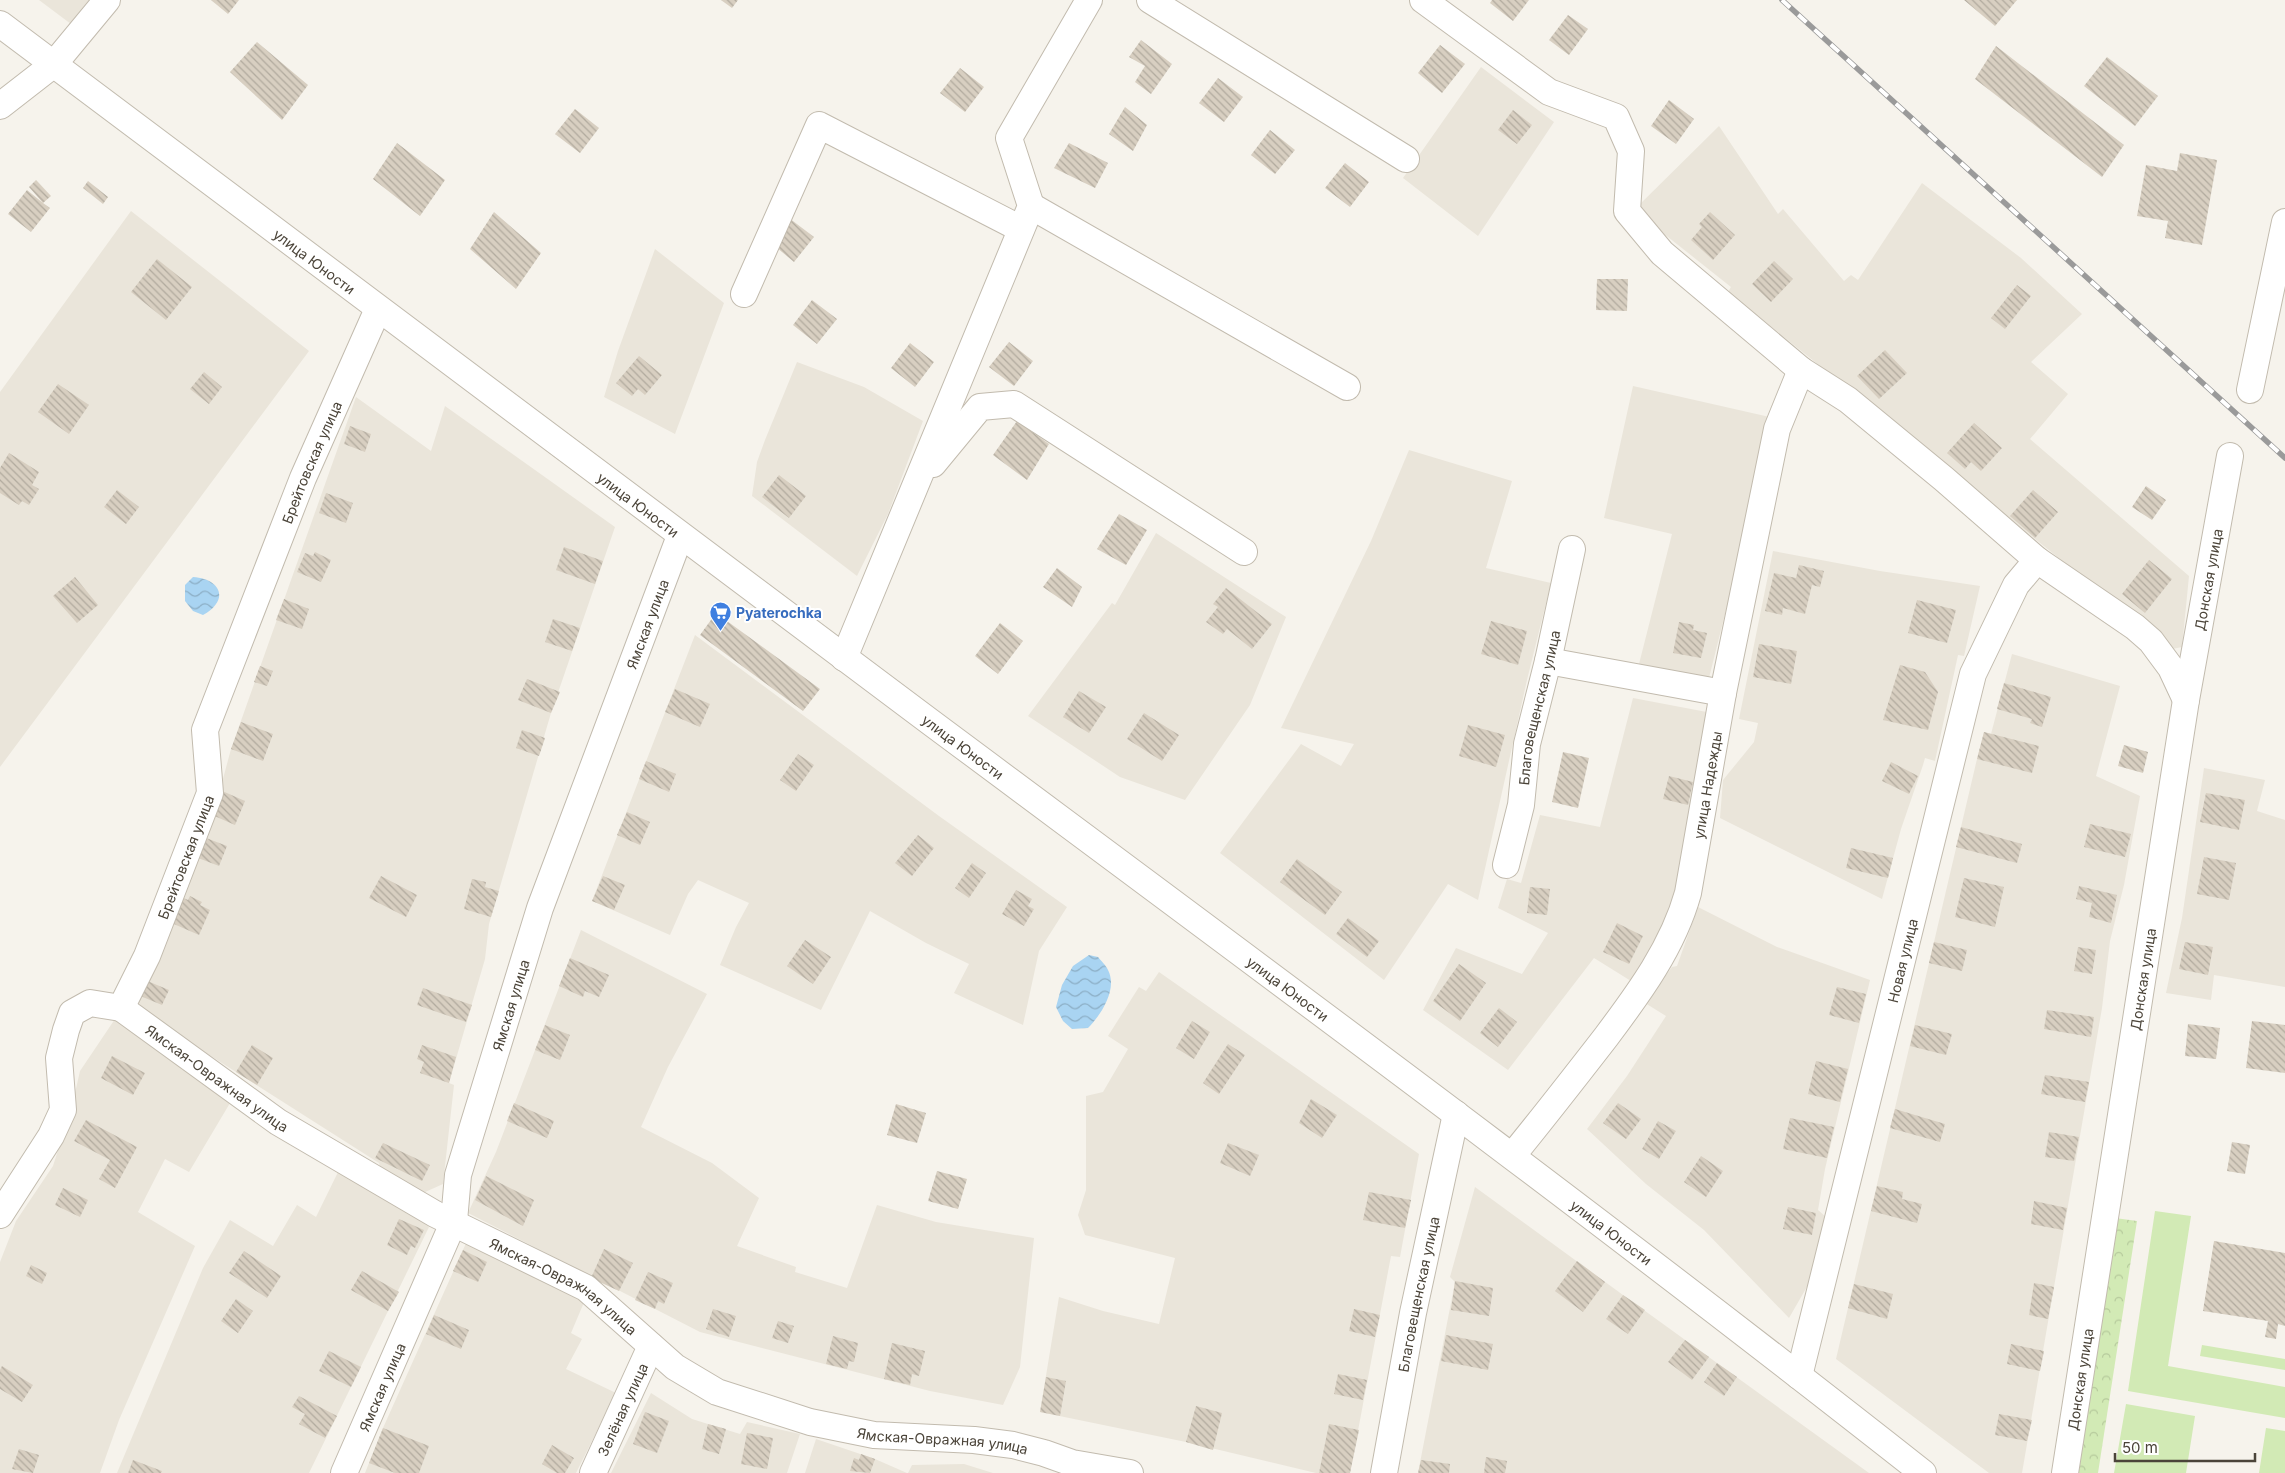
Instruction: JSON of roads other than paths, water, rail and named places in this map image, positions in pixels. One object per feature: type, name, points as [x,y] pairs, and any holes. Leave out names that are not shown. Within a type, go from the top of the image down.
[{"type":"street","points":[[0,106],[54,64],[107,0]]},
{"type":"street","points":[[844,658],[1031,206],[1009,138],[1089,0]]},
{"type":"street","points":[[1150,0],[1406,159]]},
{"type":"street","points":[[1423,0],[1549,92],[1616,118],[1630,151],[1627,211],[1662,253],[1801,370],[1848,400],[1944,479],[2037,560],[2135,627],[2151,641],[2171,668],[2186,700]]},
{"type":"street","name":"улица Юности","points":[[0,24],[680,536],[1512,1156],[1923,1473]]},
{"type":"street","points":[[744,294],[819,125],[1021,230]]},
{"type":"street","points":[[1031,206],[1347,387]]},
{"type":"street","points":[[2250,390],[2280,270],[2285,222]]},
{"type":"street","name":"Брейтовская улица","points":[[122,1008],[147,956],[210,793],[205,730],[303,478],[378,309]]},
{"type":"street","name":"улица Надежды","points":[[1512,1156],[1636,997],[1680,919],[1688,893],[1723,693],[1777,429],[1801,370]]},
{"type":"street","points":[[915,485],[980,407],[1014,404],[1244,552]]},
{"type":"street","name":"Донская улица","points":[[2065,1473],[2186,700],[2230,456]]},
{"type":"street","name":"Ямская улица","points":[[344,1473],[454,1221],[458,1175],[540,908],[680,536]]},
{"type":"street","name":"Благовещенская улица","points":[[1506,865],[1521,805],[1527,744],[1548,661],[1572,549]]},
{"type":"street","name":"Новая улица","points":[[1799,1376],[1973,674],[2016,585],[2037,560]]},
{"type":"street","points":[[1548,661],[1723,693]]},
{"type":"street","points":[[0,1215],[52,1136],[63,1110],[60,1058],[72,1013],[90,1003],[122,1008]]},
{"type":"street","name":"Ямская-Овражная улица","points":[[122,1008],[278,1122],[435,1214],[454,1221],[586,1288],[675,1367],[716,1392],[810,1422],[874,1435],[974,1440],[1044,1453],[1072,1463],[1130,1473]]},
{"type":"street","name":"Благовещенская улица","points":[[1384,1473],[1414,1313],[1456,1114]]},
{"type":"street","name":"Зелёная улица","points":[[593,1473],[651,1346]]},
{"type":"water","points":[[193,577],[210,582],[219,591],[217,603],[203,615],[193,611],[185,601],[185,585]]},
{"type":"water","points":[[1089,955],[1098,957],[1107,968],[1111,977],[1111,985],[1103,1009],[1088,1028],[1072,1029],[1063,1021],[1056,1007],[1062,985],[1073,966]]},
{"type":"railway","points":[[1782,0],[2285,458]]},
{"type":"place","name":"Pyaterochka","points":[[720,631]]}]
